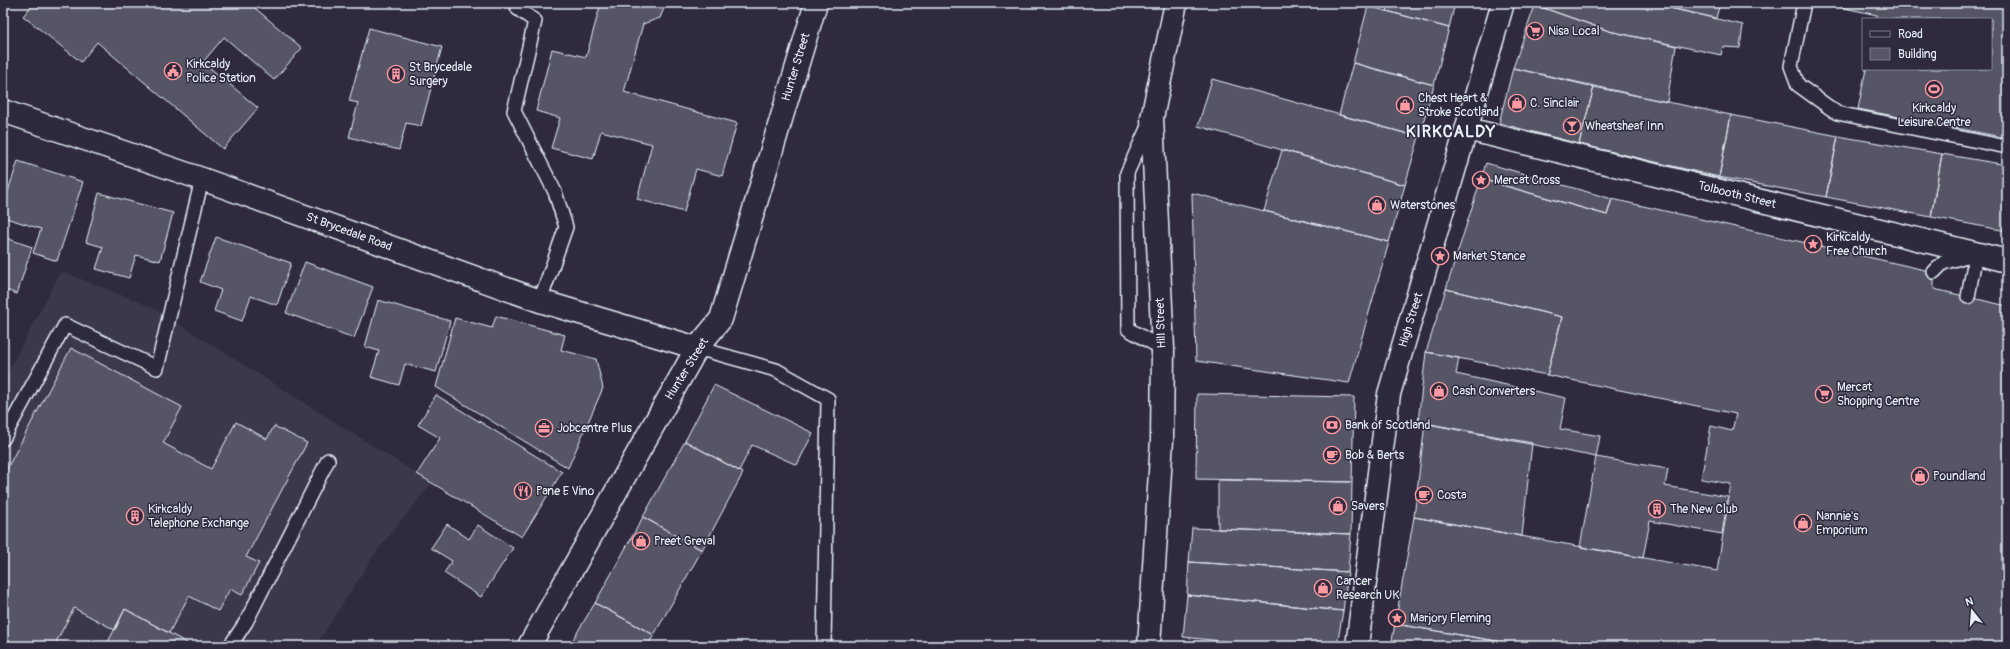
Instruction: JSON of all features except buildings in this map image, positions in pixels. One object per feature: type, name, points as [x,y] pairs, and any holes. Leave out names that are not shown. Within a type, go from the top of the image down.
[{"type":"street","name":"Hunter Street","points":[[529,646],[697,348],[721,319],[816,3]]},
{"type":"street","name":"Hill Street","points":[[1149,646],[1162,440],[1162,352],[1152,118],[1176,3]]},
{"type":"street","name":"High Street","points":[[1357,646],[1389,394],[1468,129],[1503,3]]},
{"type":"street","name":"St Brycedale Road","points":[[3,111],[202,179],[540,301],[697,348]]},
{"type":"street","name":"Tolbooth Street","points":[[1468,129],[2007,261]]},
{"type":"lane","points":[[516,3],[518,9],[535,21],[514,111],[555,192],[566,227],[540,301]]},
{"type":"lane","points":[[1804,3],[1791,66],[1798,85],[1837,113],[2007,147]]},
{"type":"lane","points":[[1152,118],[1127,173],[1128,329],[1162,352]]},
{"type":"lane","points":[[3,439],[65,325],[157,368],[202,179]]},
{"type":"lane","points":[[1934,272],[1943,263],[1976,253],[1968,297]]},
{"type":"lane","points":[[697,348],[776,370],[828,399],[824,646]]},
{"type":"lane","points":[[230,646],[246,622],[328,460]]},
{"type":"shaded area","points":[[61,271],[152,307],[432,483],[377,551],[318,642],[290,646],[3,646],[3,381]]},
{"type":"place","name":"Nisa Local","points":[[1535,31]]},
{"type":"place","name":"Kirkcaldy Police Station","points":[[173,71]]},
{"type":"place","name":"St Brycedale Surgery","points":[[396,74]]},
{"type":"place","name":"Kirkcaldy Leisure Centre","points":[[1934,89]]},
{"type":"place","name":"C. Sinclair","points":[[1517,103]]},
{"type":"place","name":"Chest Heart & Stroke Scotland","points":[[1405,105]]},
{"type":"place","name":"Wheatsheaf Inn","points":[[1572,126]]},
{"type":"place","name":"Mercat Cross","points":[[1481,180]]},
{"type":"place","name":"Waterstones","points":[[1377,205]]},
{"type":"place","name":"Kirkcaldy Free Church","points":[[1813,244]]},
{"type":"place","name":"Market Stance","points":[[1440,256]]},
{"type":"place","name":"Cash Converters","points":[[1439,391]]},
{"type":"place","name":"Mercat Shopping Centre","points":[[1824,394]]},
{"type":"place","name":"Bank of Scotland","points":[[1332,425]]},
{"type":"place","name":"Jobcentre Plus","points":[[544,428]]},
{"type":"place","name":"Bob & Berts","points":[[1332,455]]},
{"type":"place","name":"Poundland","points":[[1920,476]]},
{"type":"place","name":"Pane E Vino","points":[[523,491]]},
{"type":"place","name":"Costa","points":[[1424,495]]},
{"type":"place","name":"Savers","points":[[1338,506]]},
{"type":"place","name":"The New Club","points":[[1657,509]]},
{"type":"place","name":"Kirkcaldy Telephone Exchange","points":[[135,516]]},
{"type":"place","name":"Nannie's Emporium","points":[[1803,523]]},
{"type":"place","name":"Preet Greval","points":[[641,541]]},
{"type":"place","name":"Cancer Research UK","points":[[1323,588]]},
{"type":"place","name":"Marjory Fleming","points":[[1397,618]]},
{"type":"district","name":"KIRKCALDY","points":[[1451,132]]}]
